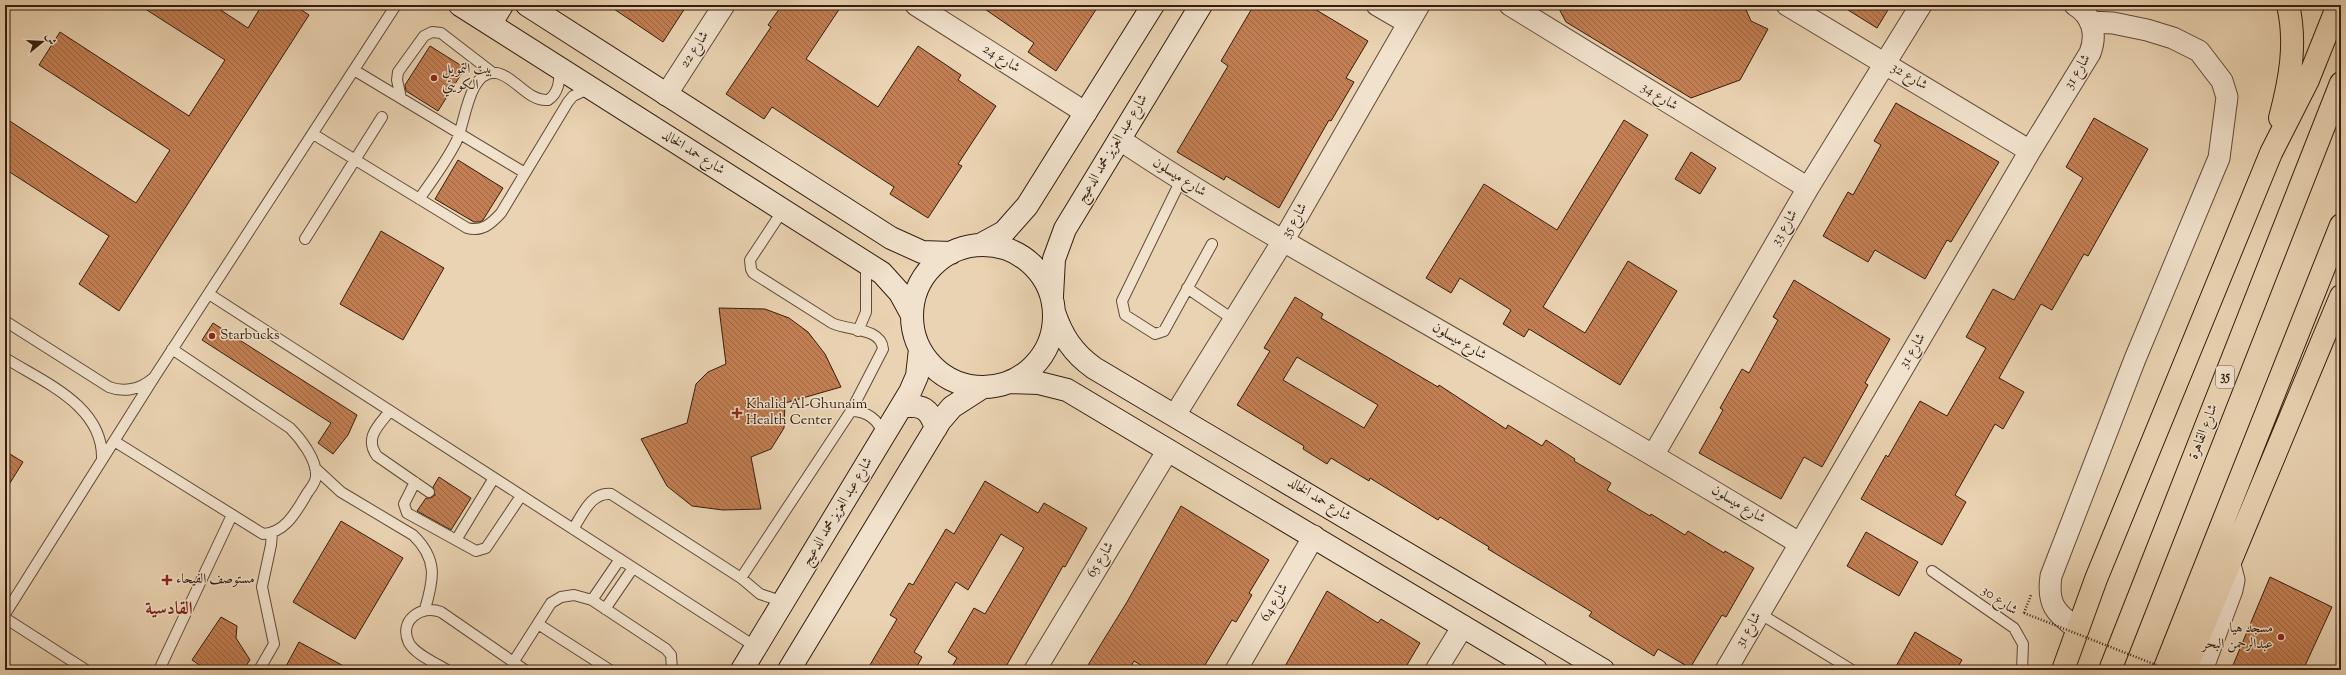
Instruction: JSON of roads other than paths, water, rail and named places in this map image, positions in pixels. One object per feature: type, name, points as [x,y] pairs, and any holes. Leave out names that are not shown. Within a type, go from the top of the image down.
[{"type":"main road","points":[[2271,153],[2286,96],[2293,48],[2292,22],[2288,5]]},
{"type":"main road","points":[[2063,670],[2099,571],[2271,153],[2308,80],[2338,5]]},
{"type":"main road","name":"شارع القاهرة","points":[[2110,670],[2341,83]]},
{"type":"main road","points":[[2164,670],[2341,225]]},
{"type":"main road","points":[[2185,670],[2229,561],[2341,296]]},
{"type":"street","name":"شارع حمد الخالد","points":[[460,5],[866,263],[888,279],[904,299],[912,315]]},
{"type":"street","points":[[481,18],[496,15],[502,5]]},
{"type":"street","name":"شارع 22","points":[[666,95],[724,5]]},
{"type":"street","name":"شارع 24","points":[[916,5],[1086,113]]},
{"type":"street","points":[[516,40],[514,26],[522,14],[531,8],[891,238],[922,252],[951,253],[980,245],[1004,232],[1021,215],[1153,5]]},
{"type":"street","name":"شارع عبد العزيز محمد الدعيج","points":[[1053,307],[1052,271],[1059,241],[1201,5]]},
{"type":"street","points":[[1377,5],[1408,22]]},
{"type":"street","name":"شارع 35","points":[[1175,415],[1283,241],[1419,5]]},
{"type":"street","name":"شارع 34","points":[[1510,5],[1808,188]]},
{"type":"street","name":"شارع 32","points":[[1787,5],[1885,62],[2030,151]]},
{"type":"street","name":"شارع 33","points":[[1654,454],[1808,188],[1921,5]]},
{"type":"street","points":[[2075,5],[2085,13],[2092,26],[2113,24],[2147,30],[2173,38],[2199,51],[2222,81],[2227,97],[2218,158],[2135,359],[2052,576],[2049,594],[2055,610],[2078,629]]},
{"type":"street","name":"شارع 31","points":[[1726,670],[2030,151],[2090,54],[2093,43],[2092,26]]},
{"type":"street","name":"شارع ميسلون","points":[[1119,139],[1181,180],[1283,241],[1654,454],[1799,543]]},
{"type":"street","points":[[980,245],[1004,249],[1026,260],[1042,278],[1053,307],[1051,337],[1039,359],[1031,368],[1010,382]]},
{"type":"street","points":[[951,253],[933,266],[920,283],[916,293],[912,315],[914,332],[920,349],[931,364],[946,377],[964,384],[983,387],[1010,382],[1039,383],[1067,390],[1314,536],[1536,670]]},
{"type":"street","name":"شارع حمد الخالد","points":[[1053,307],[1066,340],[1079,356],[1094,368],[1603,670]]},
{"type":"street","name":"شارع عبد العزيز محمد الدعيج","points":[[742,670],[902,406],[917,376],[920,349]]},
{"type":"street","points":[[789,670],[936,428],[952,407],[983,387]]},
{"type":"street","points":[[902,406],[917,405],[931,414],[936,428]]},
{"type":"street","name":"شارع 65","points":[[1035,670],[1168,450]]},
{"type":"street","name":"شارع 64","points":[[1236,670],[1314,536]]},
{"type":"street","points":[[2202,670],[2232,590],[2234,580],[2229,561]]},
{"type":"street","points":[[1498,647],[1506,646],[1518,636],[1520,621]]},
{"type":"street","points":[[1436,670],[1463,626]]},
{"type":"street","points":[[1540,670],[1538,657],[1542,649],[1549,644],[1557,642]]},
{"type":"lane","points":[[5,614],[172,349],[210,294],[396,5]]},
{"type":"lane","points":[[401,98],[397,80],[398,72],[424,36],[432,32],[441,33],[493,73],[501,75],[544,101],[551,98],[559,83],[558,67]]},
{"type":"lane","points":[[354,70],[525,173]]},
{"type":"lane","points":[[420,200],[460,134],[469,97],[482,78],[493,73]]},
{"type":"lane","points":[[313,134],[467,228],[481,230],[494,221],[501,213],[568,102],[573,96],[591,88]]},
{"type":"lane","points":[[305,239],[382,117]]},
{"type":"lane","points":[[1181,180],[1122,301],[1124,315],[1155,334],[1160,334],[1164,331],[1212,244]]},
{"type":"lane","points":[[741,578],[851,411],[883,348],[882,343],[875,335],[832,323],[753,273],[750,269],[750,260],[783,210]]},
{"type":"lane","points":[[858,331],[866,312],[866,263]]},
{"type":"lane","points":[[1187,288],[1234,320]]},
{"type":"lane","points":[[210,294],[756,647]]},
{"type":"lane","points":[[5,321],[115,390],[137,388],[155,376]]},
{"type":"lane","points":[[172,349],[290,428],[299,438],[315,468],[341,492],[413,536],[422,544],[427,552],[432,571],[432,583],[425,609]]},
{"type":"lane","points":[[5,358],[81,406],[92,421],[100,437],[102,460]]},
{"type":"lane","points":[[390,411],[373,432],[371,439],[373,451],[377,456],[430,492]]},
{"type":"lane","points":[[851,411],[858,411],[872,417],[882,429],[883,437]]},
{"type":"lane","points":[[114,441],[263,534],[272,533],[282,527],[295,514],[314,482],[316,477],[315,468]]},
{"type":"lane","points":[[456,540],[465,516],[494,478]]},
{"type":"lane","points":[[415,482],[404,504],[408,513],[476,551],[483,550],[521,496]]},
{"type":"lane","points":[[573,529],[593,500],[605,493],[612,494],[741,578],[760,594],[784,602]]},
{"type":"lane","points":[[159,670],[232,515]]},
{"type":"lane","points":[[260,670],[274,644],[262,587],[271,545],[272,533]]},
{"type":"lane","points":[[592,600],[620,559]]},
{"type":"lane","points":[[605,609],[633,568]]},
{"type":"lane","name":"شارع 30","points":[[1932,571],[2014,628],[2023,644],[2022,670]]},
{"type":"lane","points":[[514,661],[551,604],[562,597],[580,596],[592,600],[666,649],[671,655],[672,670]]},
{"type":"lane","points":[[447,670],[413,649],[409,643],[407,629],[409,622],[413,616],[425,609],[433,609],[441,612],[525,670]]},
{"type":"lane","points":[[1759,614],[1852,670]]},
{"type":"lane","points":[[5,618],[86,670]]},
{"type":"lane","points":[[538,624],[610,670]]},
{"type":"place","name":"بيت التمويل الكويتي","points":[[434,78]]},
{"type":"place","name":"Starbucks","points":[[212,336]]},
{"type":"place","name":"Khalid Al-Ghunaim Health Center","points":[[737,413]]},
{"type":"place","name":"مستوصف الفيحاء","points":[[167,580]]},
{"type":"place","name":"مسجد هيا عبدالرحمن البحر","points":[[2281,637]]},
{"type":"district","name":"القادسية","points":[[169,610]]}]
